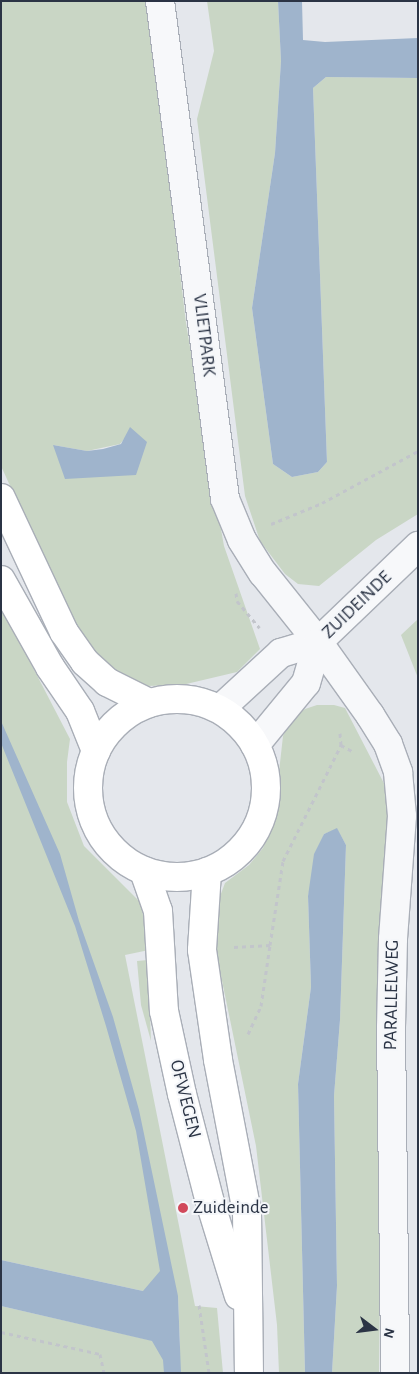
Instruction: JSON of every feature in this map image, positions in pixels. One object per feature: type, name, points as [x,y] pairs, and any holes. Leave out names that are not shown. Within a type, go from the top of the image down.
[{"type":"main road","points":[[1,498],[64,632],[85,662],[107,682],[149,702]]},
{"type":"main road","points":[[1,580],[50,667],[80,710],[96,750]]},
{"type":"main road","points":[[185,698],[203,702],[220,709],[234,718],[256,745],[263,763],[266,782],[261,820],[240,852],[224,864],[207,872],[176,877],[144,871],[120,856],[109,846],[94,821],[90,807],[88,778],[96,750],[118,721],[149,702],[161,699],[185,698]]},
{"type":"main road","name":"OFWEGEN","points":[[144,871],[158,911],[164,1011],[182,1094],[210,1202],[248,1324]]},
{"type":"main road","name":"OFWEGEN","points":[[207,872],[202,950],[218,1060],[247,1212],[250,1373]]},
{"type":"street","name":"VLIETPARK","points":[[160,1],[225,499],[242,540],[263,574],[318,642]]},
{"type":"street","name":"ZUIDEINDE","points":[[220,709],[281,654],[318,642],[418,546]]},
{"type":"street","name":"ZUIDEINDE","points":[[256,745],[306,682],[318,642]]},
{"type":"street","name":"PARALLELWEG","points":[[318,642],[370,715],[388,744],[398,772],[402,816],[393,939],[391,1028],[395,1373]]},
{"type":"path","points":[[245,1041],[261,1006],[270,945]]},
{"type":"path","points":[[199,1305],[209,1373]]},
{"type":"path","points":[[1,1332],[100,1354],[104,1373]]},
{"type":"green space","points":[[1,1],[148,1],[186,323],[214,490],[224,546],[260,649],[237,672],[182,685],[146,686],[116,673],[87,642],[66,608],[1,466]],"holes":[[[125,438],[136,475],[53,445],[87,451],[120,444]]]},
{"type":"green space","points":[[207,1],[278,1],[281,61],[275,153],[252,308],[273,464],[292,477],[318,472],[327,462],[313,88],[326,77],[418,78],[418,514],[376,540],[319,586],[298,584],[285,574],[260,541],[245,496],[197,119],[214,51]]},
{"type":"green space","points":[[1,606],[70,739],[67,762],[67,802],[84,846],[141,903],[149,950],[125,955],[195,1306],[217,1308],[223,1373],[1,1373],[1,1306],[180,1347],[178,1296],[143,1291],[1,1260]]},
{"type":"green space","points":[[418,619],[418,678],[401,635]]},
{"type":"green space","points":[[317,705],[334,705],[345,708],[389,793],[377,971],[377,1099],[381,1205],[379,1373],[332,1373],[337,1286],[334,1096],[340,1020],[346,845],[337,829],[324,834],[308,896],[311,987],[298,1084],[305,1373],[279,1373],[277,1325],[256,1146],[213,937],[213,915],[225,883],[249,865],[263,848],[273,826],[283,736],[292,718],[305,709]]},
{"type":"green space","points":[[148,960],[151,1041],[141,1005],[137,961]]},
{"type":"water","points":[[278,1],[302,1],[303,40],[325,42],[418,38],[418,78],[326,77],[313,88],[327,462],[318,472],[292,477],[273,464],[252,308],[275,153],[281,61]]},
{"type":"water","points":[[130,427],[147,442],[136,475],[65,479],[53,445],[87,451],[103,449],[121,444]]},
{"type":"water","points":[[1,721],[60,854],[79,921],[113,1017],[139,1110],[178,1296],[181,1373],[164,1373],[163,1360],[152,1341],[1,1306],[1,1260],[143,1291],[160,1271],[136,1131],[106,1026],[75,926],[1,743]]},
{"type":"water","points":[[337,828],[346,845],[340,1020],[334,1096],[337,1286],[332,1373],[305,1373],[298,1084],[311,987],[308,896],[314,854],[324,834]]},
{"type":"place","name":"Zuideinde","points":[[183,1208]]}]
